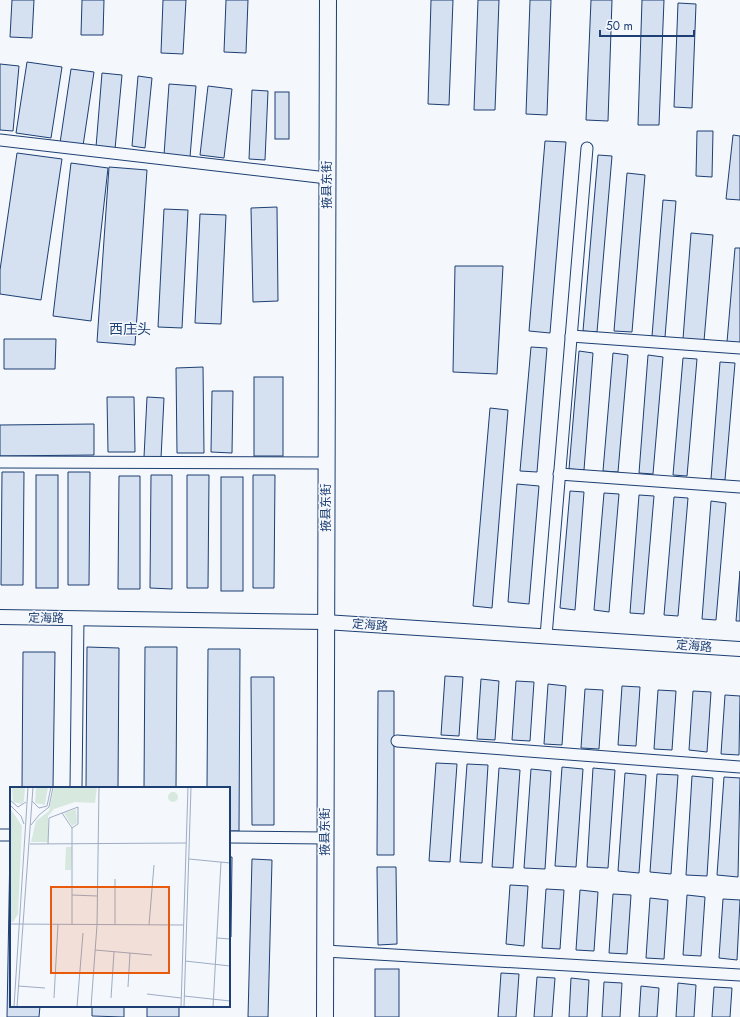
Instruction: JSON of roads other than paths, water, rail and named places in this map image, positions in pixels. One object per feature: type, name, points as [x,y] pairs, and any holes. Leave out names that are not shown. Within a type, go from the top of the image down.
[{"type":"main road","name":"掖县东街","points":[[325,1017],[328,0]]},
{"type":"street","points":[[0,140],[327,178]]},
{"type":"street","points":[[546,636],[587,148]]},
{"type":"street","points":[[571,336],[740,348]]},
{"type":"street","points":[[0,462],[326,463]]},
{"type":"street","points":[[559,474],[740,487]]},
{"type":"street","name":"定海路","points":[[0,617],[325,622],[740,649]]},
{"type":"street","points":[[76,787],[78,618]]},
{"type":"street","points":[[397,741],[740,767]]},
{"type":"street","points":[[230,837],[325,838]]},
{"type":"street","points":[[325,951],[740,974]]},
{"type":"district","name":"西庄头","points":[[130,329]]}]
